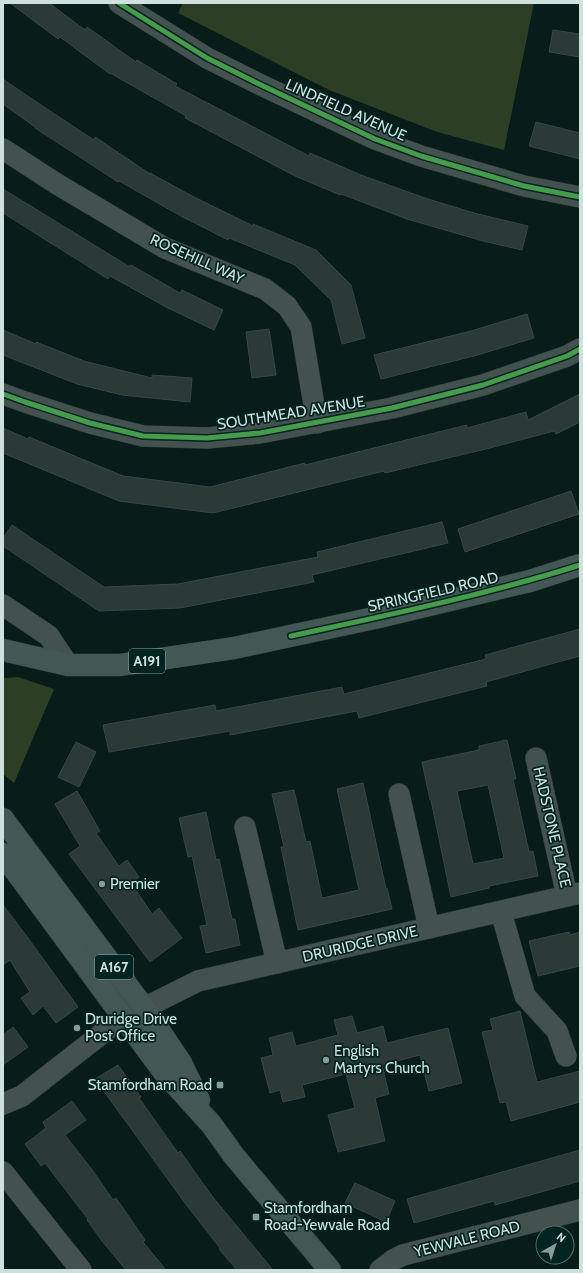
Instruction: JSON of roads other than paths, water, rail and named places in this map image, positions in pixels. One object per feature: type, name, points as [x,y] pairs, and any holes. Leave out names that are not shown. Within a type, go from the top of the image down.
[{"type":"main road","name":"SPRINGFIELD ROAD","points":[[3,650],[68,665],[120,665],[234,648],[379,617],[530,581],[580,565]]},
{"type":"main road","name":"A167","points":[[3,819],[144,1008],[181,1063],[212,1124],[234,1156],[330,1270]]},
{"type":"main road","name":"A167","points":[[3,854],[163,1071],[212,1124]]},
{"type":"street","name":"LINDFIELD AVENUE","points":[[119,3],[207,58],[375,139],[421,156],[524,186],[580,197]]},
{"type":"street","name":"ROSEHILL WAY","points":[[3,149],[57,184],[165,248],[265,289],[287,306],[301,327],[317,423]]},
{"type":"street","name":"SOUTHMEAD AVENUE","points":[[3,394],[90,423],[143,436],[207,438],[260,433],[392,408],[483,385],[567,356],[580,349]]},
{"type":"street","points":[[3,605],[49,636],[68,665]]},
{"type":"street","name":"HADSTONE PLACE","points":[[536,758],[574,895]]},
{"type":"street","points":[[399,794],[429,928]]},
{"type":"street","points":[[244,827],[277,963]]},
{"type":"street","name":"DRURIDGE DRIVE","points":[[144,1008],[198,981],[574,895]]},
{"type":"street","points":[[501,912],[525,996],[557,1030],[566,1056]]},
{"type":"street","points":[[3,1104],[22,1096],[123,1017]]},
{"type":"street","points":[[3,1172],[81,1270]]},
{"type":"street","name":"YEWVALE ROAD","points":[[380,1270],[393,1260],[403,1255],[580,1210]]},
{"type":"place","name":"Premier","points":[[102,884]]},
{"type":"place","name":"Druridge Drive Post Office","points":[[77,1028]]},
{"type":"place","name":"English Martyrs Church","points":[[326,1060]]},
{"type":"place","name":"Stamfordham Road","points":[[220,1085]]},
{"type":"place","name":"Stamfordham Road-Yewvale Road","points":[[256,1217]]}]
